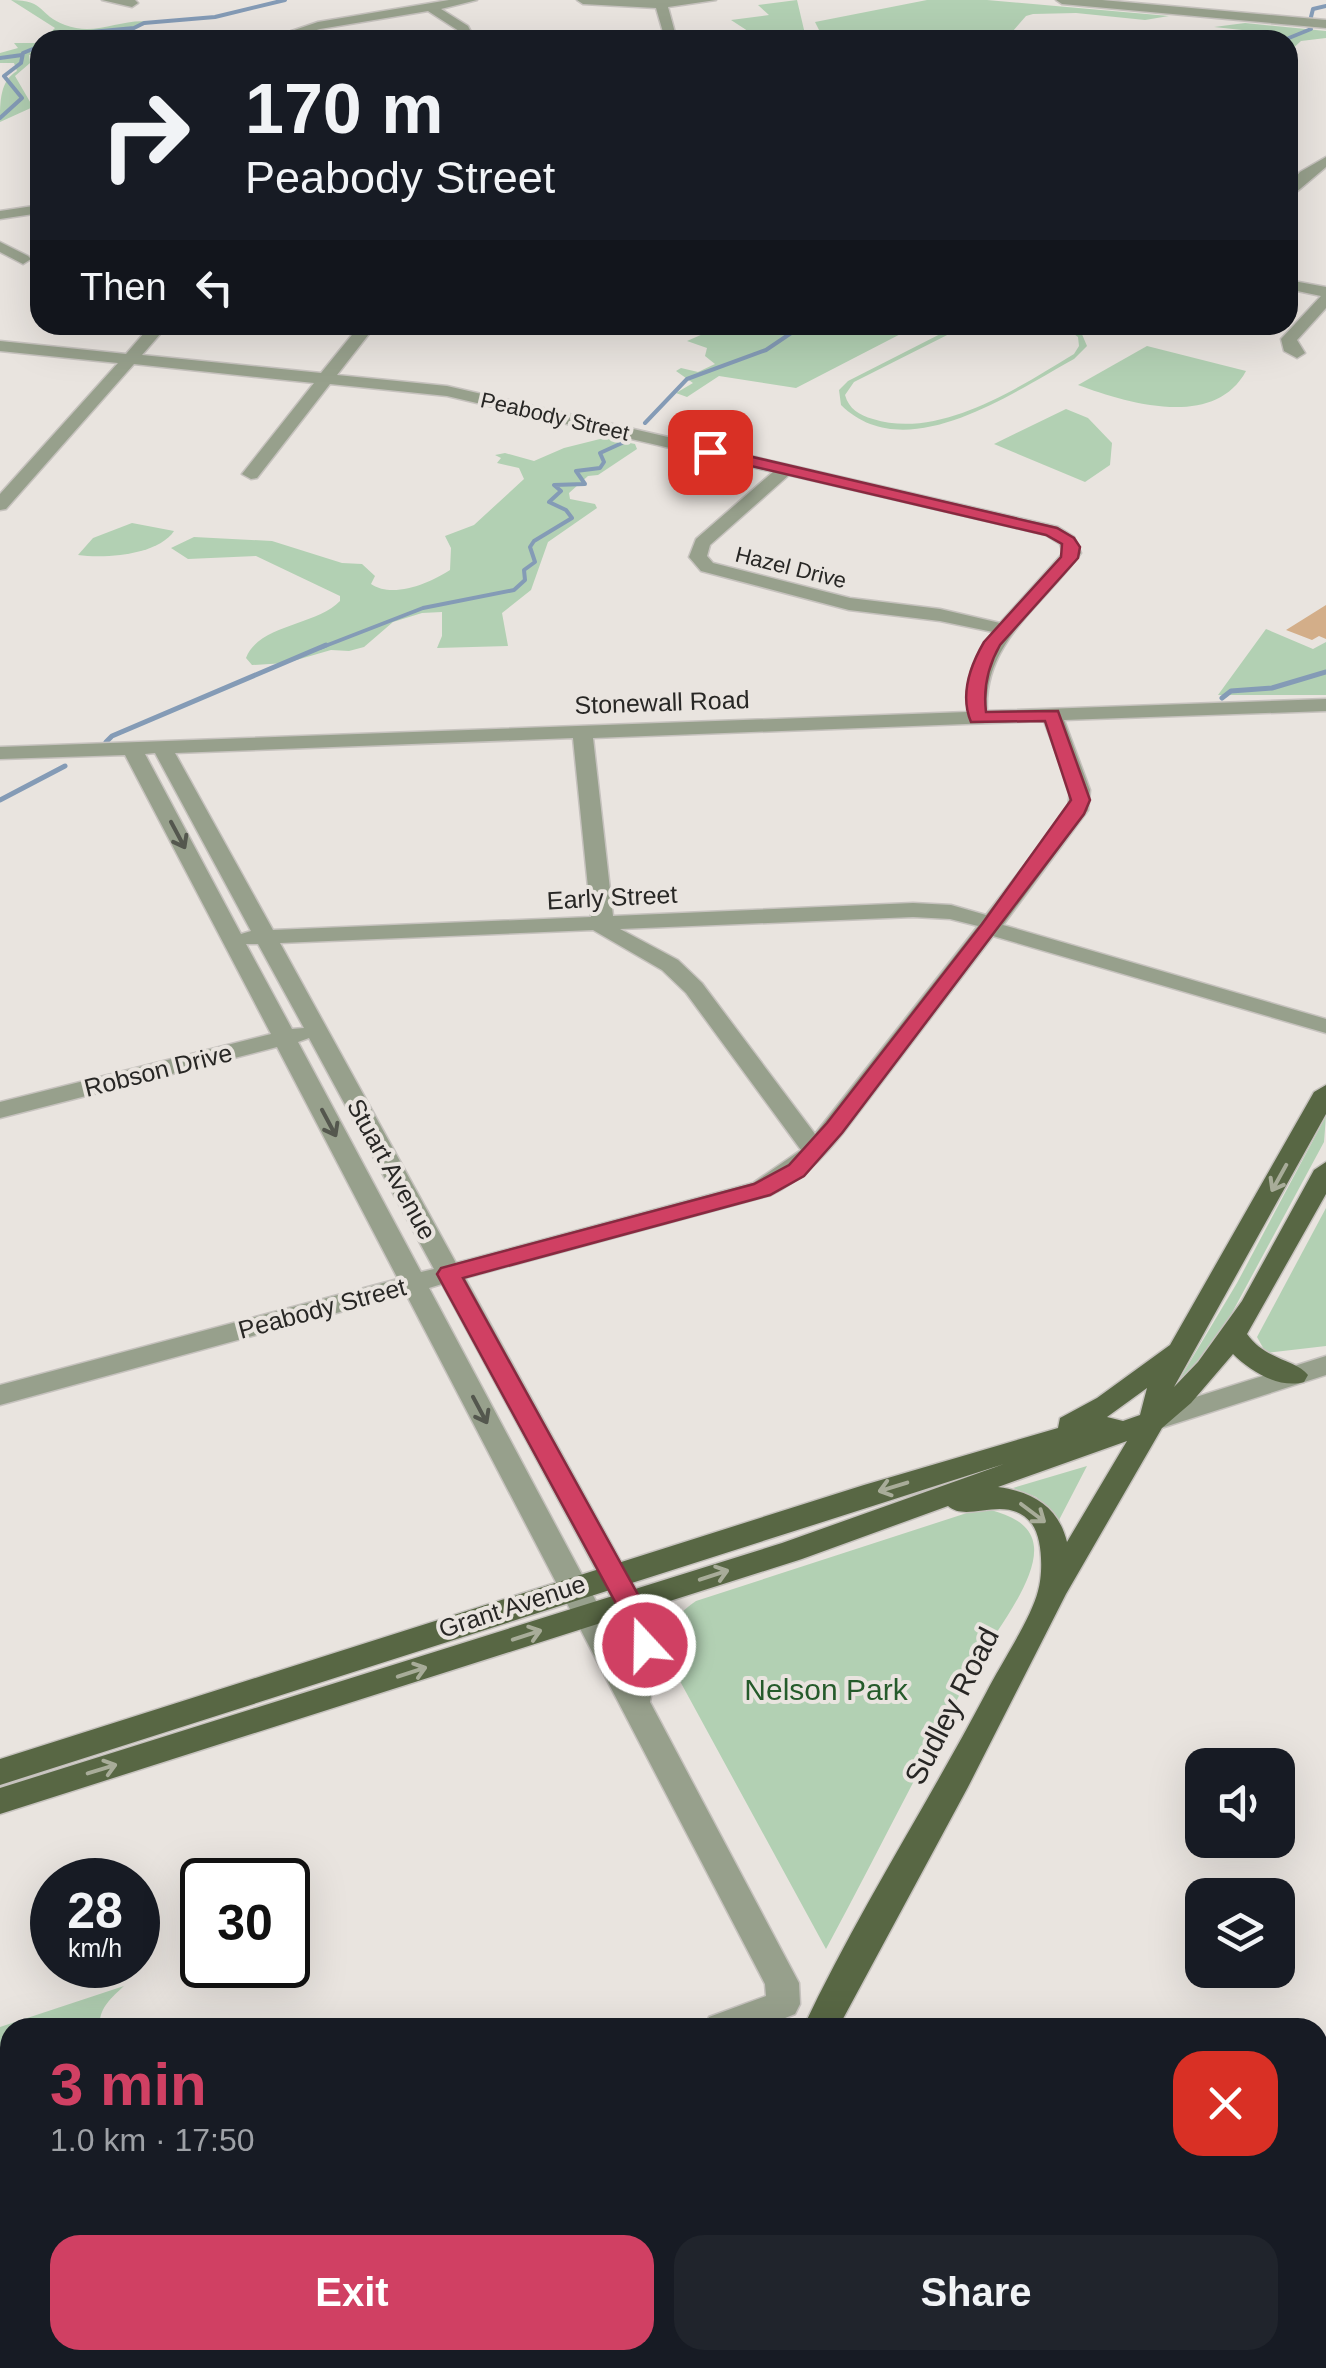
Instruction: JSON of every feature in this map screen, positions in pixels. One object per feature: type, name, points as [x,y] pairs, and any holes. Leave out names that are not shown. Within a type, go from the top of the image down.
[{"type":"main road","name":"Sudley Road","points":[[825,2018],[957,1778],[1053,1591],[1152,1421],[1162,1381],[1326,1092]]},
{"type":"main road","name":"Sudley Road","points":[[1152,1421],[1186,1396],[1262,1291],[1326,1170]]},
{"type":"main road","points":[[1233,1332],[1247,1354],[1264,1365],[1294,1375]]},
{"type":"main road","points":[[1020,1448],[1106,1405],[1184,1344]]},
{"type":"main road","name":"Grant Avenue","points":[[2,1782],[613,1574],[1020,1448],[1088,1429],[1152,1421]]},
{"type":"main road","name":"Grant Avenue","points":[[2,1782],[588,1616],[812,1544],[906,1507],[1098,1444],[1152,1421]]},
{"type":"main road","points":[[906,1507],[1001,1496],[1030,1508],[1050,1530],[1053,1591]]},
{"type":"street","points":[[108,0],[132,3]]},
{"type":"street","points":[[305,30],[471,0]]},
{"type":"street","points":[[583,0],[710,0]]},
{"type":"street","points":[[1062,0],[1270,10]]},
{"type":"street","points":[[1166,0],[1326,24]]},
{"type":"street","points":[[662,3],[668,30]]},
{"type":"street","points":[[430,7],[464,30]]},
{"type":"street","points":[[1298,184],[1326,161]]},
{"type":"street","points":[[0,216],[30,211]]},
{"type":"street","points":[[0,246],[23,259]]},
{"type":"street","points":[[1298,288],[1326,296],[1298,329]]},
{"type":"street","points":[[0,505],[152,335]]},
{"type":"street","points":[[251,474],[360,335]]},
{"type":"street","points":[[1292,335],[1289,339],[1297,354]]},
{"type":"street","name":"Peabody Street","points":[[0,346],[446,391],[1061,536],[1072,547],[1070,558],[1004,629],[983,659],[977,676],[977,718]]},
{"type":"street","name":"Hazel Drive","points":[[786,469],[702,543],[698,551],[702,563],[716,572],[849,604],[940,615],[1004,629]]},
{"type":"street","name":"Stonewall Road","points":[[2,758],[132,748],[1326,705]]},
{"type":"street","name":"Peabody Street","points":[[0,1395],[762,1190],[796,1170],[815,1151],[1078,810],[1081,800],[1052,715]]},
{"type":"street","points":[[582,732],[602,925],[607,933],[670,965],[694,988],[815,1151]]},
{"type":"street","name":"Stuart Avenue","points":[[132,748],[782,1983],[783,2004],[747,2018]]},
{"type":"street","name":"Stuart Avenue","points":[[162,748],[629,1603],[644,1637],[634,1703]]},
{"type":"street","name":"Early Street","points":[[231,938],[913,910],[950,912],[1326,1026]]},
{"type":"street","name":"Robson Drive","points":[[0,1110],[316,1030]]},
{"type":"street","name":"Grant Avenue","points":[[1152,1421],[1326,1365]]},
{"type":"green space","points":[[11,0],[30,2],[56,21],[77,28],[152,22],[130,30],[52,30],[55,28]]},
{"type":"green space","points":[[797,0],[804,30],[746,30],[731,20],[769,15],[758,5]]},
{"type":"green space","points":[[927,0],[987,0],[1169,16],[1145,20],[1076,13],[1033,14],[1014,30],[819,30],[815,22]]},
{"type":"green space","points":[[1245,23],[1326,31],[1326,38],[1298,44],[1298,30],[1214,27]]},
{"type":"green space","points":[[14,43],[30,43],[30,63],[15,76],[30,108],[0,122],[4,86],[17,71],[14,63],[0,63],[0,53],[18,48]]},
{"type":"green space","points":[[701,335],[899,335],[796,388],[719,376],[687,397],[676,393],[693,383],[676,371],[681,368],[698,372],[715,364],[705,356],[707,348],[687,341]]},
{"type":"green space","points":[[938,335],[947,335],[854,382],[845,395],[855,411],[868,417],[898,424],[924,422],[977,407],[1028,381],[1074,354],[1079,346],[1075,335],[1082,335],[1087,346],[1074,359],[991,405],[927,427],[896,429],[867,423],[841,405],[839,390],[848,381]]},
{"type":"green space","points":[[1147,346],[1246,371],[1232,389],[1213,401],[1192,406],[1144,404],[1078,385]]},
{"type":"green space","points":[[1066,409],[1088,418],[1112,443],[1110,465],[1085,482],[994,444]]},
{"type":"green space","points":[[604,438],[635,444],[637,449],[598,475],[588,476],[569,493],[570,499],[595,504],[597,508],[548,542],[531,590],[502,613],[508,646],[437,648],[442,636],[442,612],[422,613],[393,622],[364,647],[331,650],[286,663],[252,665],[246,658],[263,638],[330,609],[340,601],[340,596],[256,556],[188,559],[171,548],[194,537],[272,541],[342,563],[362,564],[375,576],[371,584],[380,588],[411,588],[450,570],[451,548],[445,536],[474,525],[524,479],[519,468],[497,463],[501,458],[495,455],[505,453],[534,461]]},
{"type":"green space","points":[[132,523],[174,531],[144,550],[78,555],[93,538]]},
{"type":"green space","points":[[1266,629],[1313,649],[1326,642],[1326,695],[1218,695]]},
{"type":"green space","points":[[1326,1116],[1324,1142],[1213,1348],[1176,1385],[1237,1283]]},
{"type":"green space","points":[[1326,1208],[1326,1346],[1266,1353],[1257,1337]]},
{"type":"green space","points":[[1087,1466],[1059,1520],[1036,1497],[1013,1488]]},
{"type":"green space","name":"Nelson Park","points":[[991,1510],[1013,1518],[1029,1532],[1034,1547],[1029,1575],[958,1698],[826,1949],[681,1683],[670,1647],[671,1628],[696,1601],[973,1511]]},
{"type":"green space","points":[[122,1988],[103,2009],[101,2018],[27,2018]]},
{"type":"building","points":[[1326,605],[1326,639],[1319,636],[1312,640],[1286,630]]},
{"type":"waterway","points":[[113,30],[215,17],[285,0]]},
{"type":"waterway","points":[[1311,17],[1313,9],[1326,6]]},
{"type":"waterway","points":[[1298,34],[1311,29]]},
{"type":"waterway","points":[[0,118],[22,98],[4,76],[30,50]]},
{"type":"waterway","points":[[0,58],[22,55]]},
{"type":"waterway","points":[[645,423],[687,379],[766,350],[788,335]]},
{"type":"waterway","points":[[320,648],[423,608],[514,590],[525,580],[524,570],[535,562],[530,547],[534,541],[572,518],[566,510],[549,502],[561,491],[554,485],[585,484],[576,471],[600,468],[604,462],[600,453],[622,443]]},
{"type":"waterway","points":[[106,742],[112,736],[326,645]]},
{"type":"waterway","points":[[1222,698],[1231,691],[1272,688],[1326,672]]},
{"type":"waterway","points":[[0,800],[65,766]]},
{"type":"route","points":[[645,1645],[643,1629],[449,1274],[762,1190],[796,1170],[834,1128],[989,928],[1078,810],[1081,800],[1052,715],[977,718],[975,693],[977,676],[993,642],[1070,558],[1072,547],[1068,541],[1052,531],[710,452]]}]
